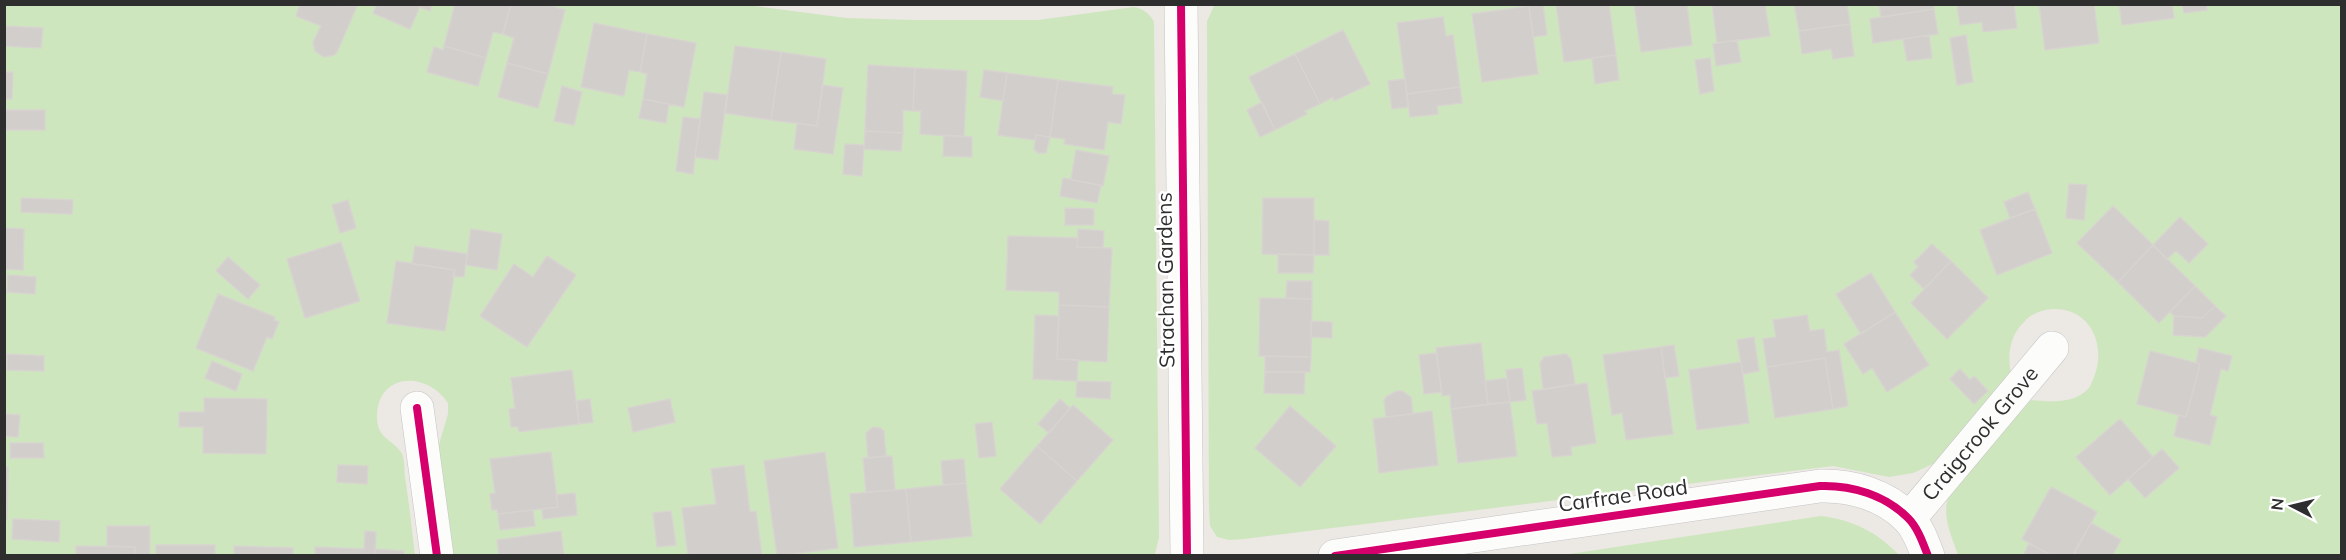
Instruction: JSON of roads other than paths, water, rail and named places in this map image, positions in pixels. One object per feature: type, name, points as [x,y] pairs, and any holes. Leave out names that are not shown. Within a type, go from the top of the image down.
[{"type":"street","name":"Strachan Gardens","points":[[1181,4],[1186,555]]},
{"type":"street","name":"Craigcrook Grove","points":[[1909,519],[2052,348]]},
{"type":"street","points":[[417,408],[437,555]]},
{"type":"street","name":"Carfrae Road","points":[[1335,555],[1820,486],[1836,486],[1872,494],[1892,505],[1909,519]]},
{"type":"street","points":[[1909,519],[1928,555]]}]
